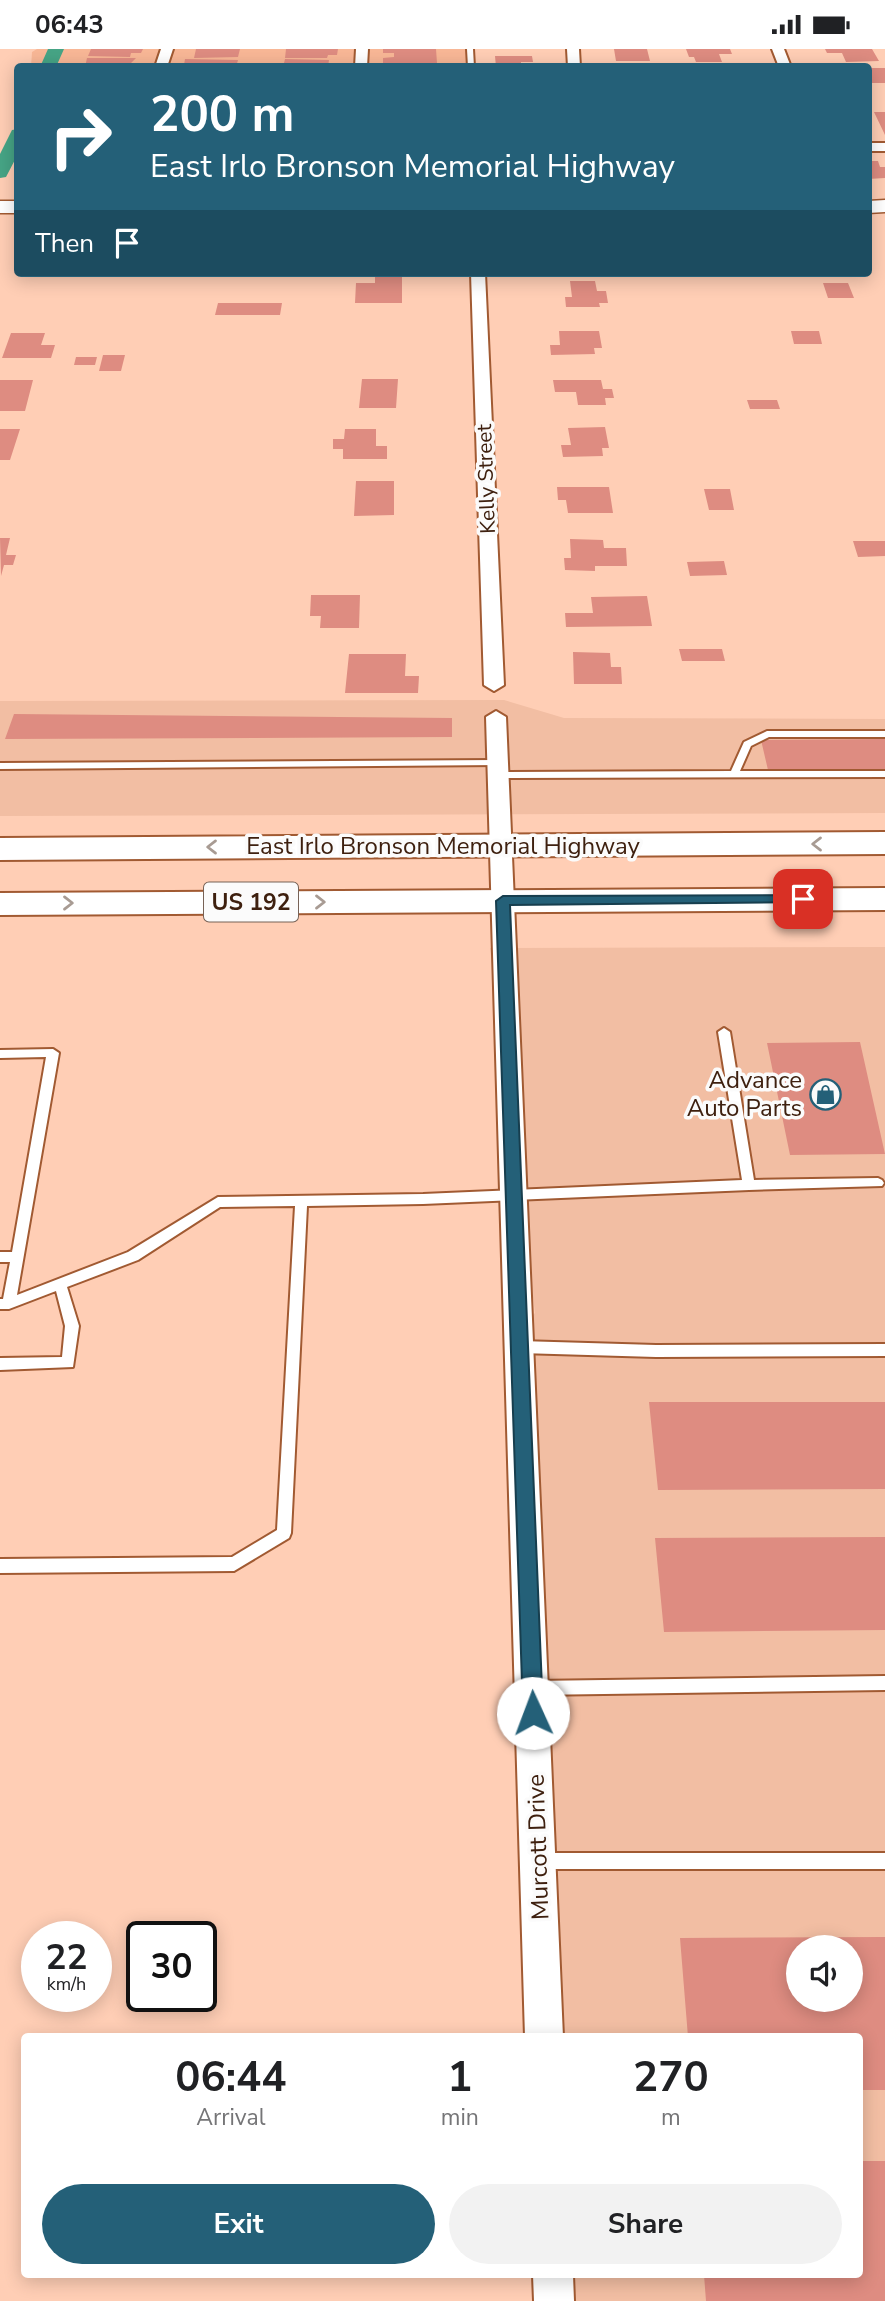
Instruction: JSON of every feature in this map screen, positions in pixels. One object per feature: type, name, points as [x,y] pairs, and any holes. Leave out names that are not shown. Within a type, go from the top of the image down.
[{"type":"highway","name":"East Irlo Bronson Memorial Highway","points":[[0,849],[885,843]]},
{"type":"highway","name":"US 192","points":[[0,904],[885,899]]},
{"type":"street","name":"Kelly Street","points":[[478,277],[494,685]]},
{"type":"street","points":[[496,716],[503,901]]},
{"type":"street","name":"Murcott Drive","points":[[503,901],[544,2033]]},
{"type":"street","points":[[553,2278],[554,2301]]},
{"type":"lane","points":[[734,775],[747,744],[767,734],[885,734]]},
{"type":"lane","points":[[0,766],[497,769],[734,775],[885,774]]},
{"type":"lane","points":[[724,1032],[749,1185]]},
{"type":"lane","points":[[0,1054],[53,1053],[18,1257],[5,1304]]},
{"type":"lane","points":[[5,1304],[132,1256],[218,1202],[878,1183]]},
{"type":"lane","points":[[0,1566],[234,1564],[284,1533],[301,1201]]},
{"type":"lane","points":[[0,1257],[18,1257]]},
{"type":"lane","points":[[0,1364],[68,1363],[72,1325],[60,1284]]},
{"type":"lane","points":[[520,1347],[656,1351],[885,1350]]},
{"type":"lane","points":[[533,1688],[885,1683]]},
{"type":"lane","points":[[538,1861],[885,1861]]},
{"type":"shaded area","points":[[37,49],[469,49],[470,63],[31,63],[32,52]]},
{"type":"shaded area","points":[[504,700],[564,718],[885,719],[885,813],[0,816],[0,701]]},
{"type":"shaded area","points":[[885,947],[885,2301],[567,2301],[566,2278],[863,2278],[863,2033],[557,2033],[528,1320],[535,1313],[490,948]]},
{"type":"building","points":[[91,49],[143,49],[141,53],[131,53],[130,57],[88,56]]},
{"type":"building","points":[[196,49],[240,49],[238,57],[194,58]]},
{"type":"building","points":[[286,49],[338,49],[337,55],[328,55],[327,58],[285,58]]},
{"type":"building","points":[[383,49],[436,49],[437,63],[383,63],[383,58],[394,57],[394,53],[383,53]]},
{"type":"building","points":[[614,49],[647,49],[650,61],[616,61]]},
{"type":"building","points":[[686,49],[730,49],[732,54],[719,54],[722,62],[696,62],[694,57],[689,57]]},
{"type":"building","points":[[825,49],[872,49],[879,61],[846,62],[842,53],[827,53]]},
{"type":"building","points":[[495,56],[532,56],[533,62],[521,63],[496,63]]},
{"type":"building","points":[[87,58],[136,58],[131,63],[86,63]]},
{"type":"building","points":[[185,59],[238,60],[237,63],[184,63]]},
{"type":"building","points":[[285,59],[329,60],[329,63],[284,63]]},
{"type":"building","points":[[872,68],[885,68],[885,83],[872,83]]},
{"type":"building","points":[[874,112],[885,112],[885,135]]},
{"type":"building","points":[[872,161],[878,161],[880,167],[885,167],[885,178],[872,179]]},
{"type":"building","points":[[375,277],[402,277],[402,303],[355,303],[356,283],[375,283]]},
{"type":"building","points":[[570,281],[595,281],[597,291],[606,291],[608,303],[599,303],[600,307],[566,307],[565,297],[572,297]]},
{"type":"building","points":[[823,283],[848,283],[854,298],[828,298]]},
{"type":"building","points":[[218,303],[282,303],[280,315],[215,315]]},
{"type":"building","points":[[559,331],[599,331],[602,348],[594,348],[595,354],[551,355],[550,345],[560,345]]},
{"type":"building","points":[[791,331],[819,331],[822,344],[794,344]]},
{"type":"building","points":[[11,333],[45,333],[41,345],[55,345],[51,358],[2,358]]},
{"type":"building","points":[[103,355],[125,355],[121,371],[99,371]]},
{"type":"building","points":[[76,357],[97,357],[95,365],[74,365]]},
{"type":"building","points":[[362,379],[398,379],[396,408],[359,408]]},
{"type":"building","points":[[0,380],[33,380],[25,411],[0,411]]},
{"type":"building","points":[[553,380],[601,380],[603,389],[612,389],[614,398],[605,398],[606,405],[578,405],[576,392],[555,392]]},
{"type":"building","points":[[747,400],[777,400],[780,409],[750,409]]},
{"type":"building","points":[[605,427],[609,448],[602,448],[603,456],[563,457],[561,445],[571,445],[568,428]]},
{"type":"building","points":[[0,429],[20,429],[10,460],[0,460]]},
{"type":"building","points":[[345,429],[376,429],[376,446],[387,446],[387,459],[343,459],[343,449],[333,449],[333,439],[344,439]]},
{"type":"building","points":[[356,481],[394,481],[394,515],[354,516]]},
{"type":"building","points":[[557,487],[609,487],[613,513],[568,513],[566,500],[558,500]]},
{"type":"building","points":[[704,489],[730,489],[734,510],[709,510]]},
{"type":"building","points":[[0,538],[10,538],[6,555],[16,555],[13,565],[4,565],[1,576]]},
{"type":"building","points":[[570,539],[603,540],[604,548],[626,548],[627,566],[595,566],[595,571],[565,570],[564,558],[571,558]]},
{"type":"building","points":[[853,541],[885,541],[885,556],[858,557]]},
{"type":"building","points":[[724,561],[727,575],[690,576],[687,562]]},
{"type":"building","points":[[311,595],[360,595],[359,628],[320,628],[321,616],[310,616]]},
{"type":"building","points":[[647,596],[652,626],[566,627],[565,613],[593,613],[591,597]]},
{"type":"building","points":[[679,649],[722,649],[725,661],[682,661]]},
{"type":"building","points":[[573,652],[610,653],[611,667],[621,667],[622,684],[574,684]]},
{"type":"building","points":[[349,654],[406,654],[405,676],[419,676],[418,693],[345,693]]},
{"type":"building","points":[[14,714],[452,718],[452,737],[5,739]]},
{"type":"building","points":[[885,739],[885,769],[768,770],[761,740]]},
{"type":"building","name":"Advance Auto Parts","points":[[860,1042],[885,1154],[790,1155],[767,1043]]},
{"type":"building","points":[[649,1402],[885,1402],[885,1489],[658,1490]]},
{"type":"building","points":[[885,1537],[885,1630],[664,1632],[655,1538]]},
{"type":"building","points":[[786,1937],[786,2012],[863,2012],[863,1937],[885,1937],[885,2090],[863,2090],[863,2033],[688,2033],[680,1938]]},
{"type":"building","points":[[863,2161],[885,2161],[885,2301],[706,2301],[704,2278],[863,2278]]},
{"type":"waterway","points":[[50,63],[56,49]]},
{"type":"waterway","points":[[0,173],[14,143]]},
{"type":"place","name":"Advance Auto Parts","points":[[825,1094]]},
{"type":"route","points":[[533,1713],[503,901],[803,899]]}]
